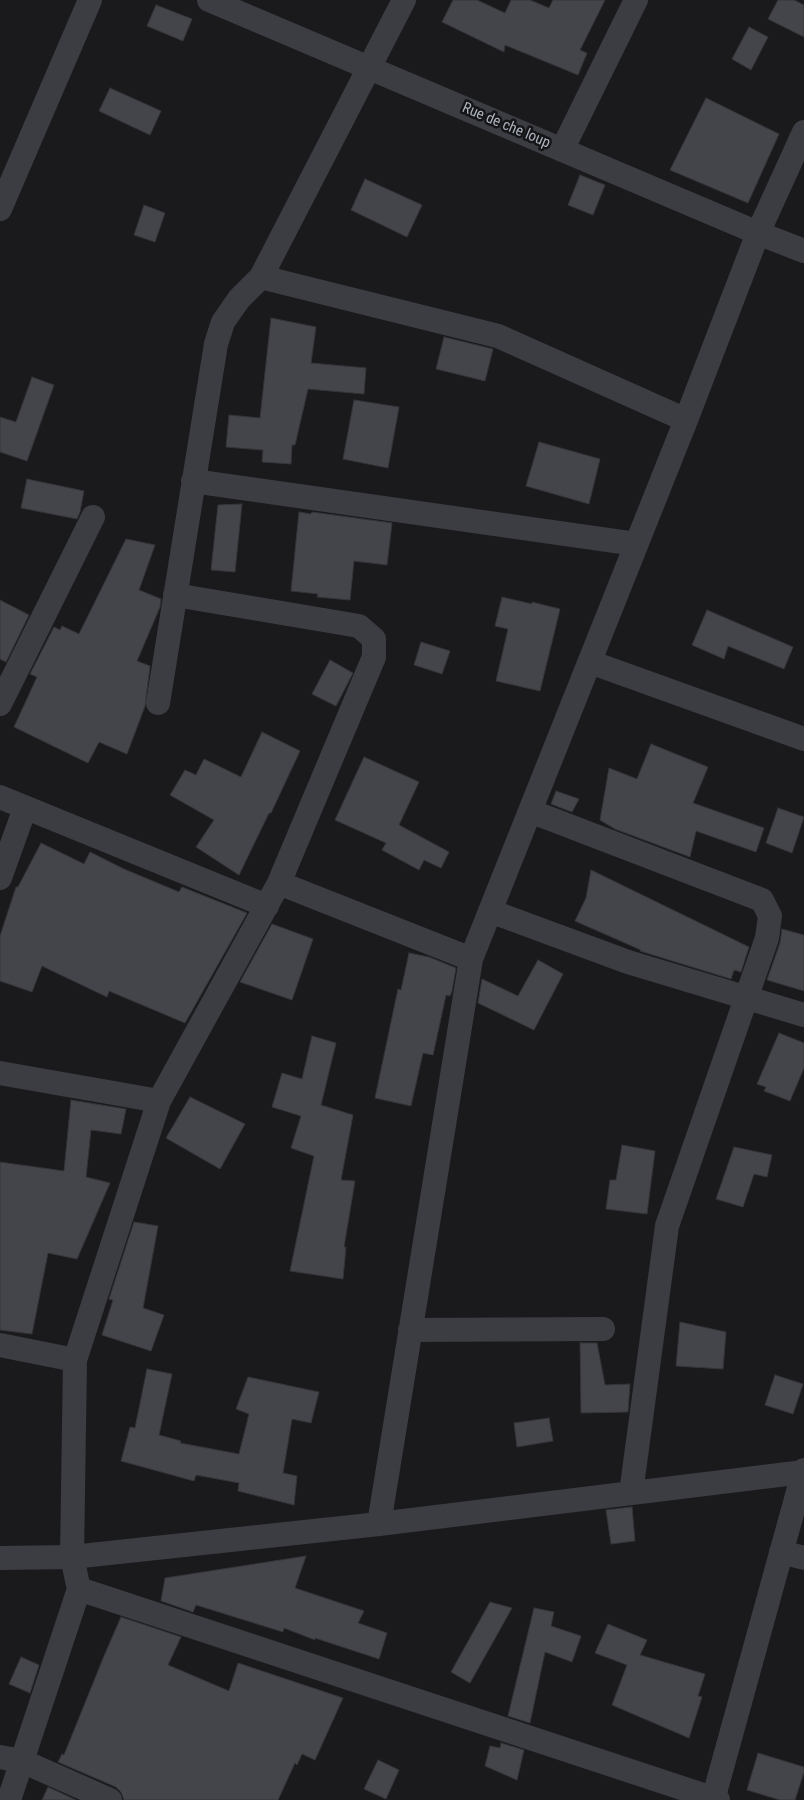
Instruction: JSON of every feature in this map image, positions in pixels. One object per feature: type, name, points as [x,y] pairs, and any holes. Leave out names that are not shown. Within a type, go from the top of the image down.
[{"type":"street","points":[[0,209],[90,0]]},
{"type":"street","name":"Rue de che loup","points":[[209,0],[804,251]]},
{"type":"street","points":[[158,703],[218,337],[223,322],[239,299],[261,277],[404,0]]},
{"type":"street","points":[[562,150],[636,0]]},
{"type":"street","points":[[379,1524],[471,960],[686,420],[758,233],[804,132]]},
{"type":"street","points":[[261,277],[498,336],[686,420]]},
{"type":"street","points":[[194,481],[636,544]]},
{"type":"street","points":[[0,704],[93,517]]},
{"type":"street","points":[[9,1800],[11,1759],[79,1589],[72,1557],[75,1360],[159,1101],[279,883],[374,657],[374,639],[359,626],[175,595]]},
{"type":"street","points":[[590,662],[804,739]]},
{"type":"street","points":[[0,797],[267,906]]},
{"type":"street","points":[[0,878],[25,808]]},
{"type":"street","points":[[530,811],[762,900],[770,916],[767,938],[667,1226],[631,1493]]},
{"type":"street","points":[[279,883],[471,960]]},
{"type":"street","points":[[490,911],[628,962],[804,1015]]},
{"type":"street","points":[[0,1073],[159,1101]]},
{"type":"street","points":[[410,1330],[602,1329]]},
{"type":"street","points":[[0,1345],[75,1360]]},
{"type":"street","points":[[0,1558],[72,1557],[379,1524],[804,1471],[715,1800],[79,1589]]},
{"type":"street","points":[[781,1552],[804,1558]]},
{"type":"street","points":[[11,1759],[110,1800]]},
{"type":"building","points":[[453,0],[477,0],[505,13],[511,0],[530,0],[549,8],[553,0],[605,0],[580,50],[587,53],[578,75],[505,45],[504,52],[442,22]]},
{"type":"building","points":[[778,0],[794,0],[804,5],[804,37],[768,19]]},
{"type":"building","points":[[156,5],[192,19],[183,41],[147,26]]},
{"type":"building","points":[[749,27],[768,37],[751,70],[732,59]]},
{"type":"building","points":[[110,88],[161,111],[150,135],[99,111]]},
{"type":"building","points":[[706,98],[779,134],[748,203],[670,170]]},
{"type":"building","points":[[580,175],[605,185],[593,215],[568,205]]},
{"type":"building","points":[[365,179],[422,205],[407,237],[351,210]]},
{"type":"building","points":[[144,205],[165,213],[155,242],[134,235]]},
{"type":"building","points":[[271,318],[316,327],[311,363],[366,368],[364,394],[308,389],[295,445],[292,445],[291,464],[262,462],[263,450],[226,447],[229,415],[260,418]]},
{"type":"building","points":[[444,337],[493,349],[485,381],[436,369]]},
{"type":"building","points":[[32,377],[54,385],[27,461],[0,452],[0,417],[16,422]]},
{"type":"building","points":[[354,400],[399,407],[388,468],[343,459]]},
{"type":"building","points":[[539,442],[600,459],[589,504],[526,486]]},
{"type":"building","points":[[27,479],[84,491],[77,519],[21,508]]},
{"type":"building","points":[[242,504],[235,572],[211,570],[218,505]]},
{"type":"building","points":[[299,512],[311,514],[312,512],[392,523],[387,565],[354,561],[350,600],[317,597],[318,594],[291,591]]},
{"type":"building","points":[[126,539],[155,545],[139,590],[161,599],[160,607],[137,661],[150,666],[145,706],[127,754],[99,742],[88,763],[14,727],[37,677],[30,674],[54,627],[60,630],[62,626],[79,634]]},
{"type":"building","points":[[502,597],[560,609],[540,691],[496,681],[508,629],[495,626]]},
{"type":"building","points":[[0,600],[29,615],[6,662],[0,659]]},
{"type":"building","points":[[707,610],[793,647],[784,669],[728,646],[724,659],[692,645]]},
{"type":"building","points":[[421,642],[450,651],[442,674],[414,665]]},
{"type":"building","points":[[330,660],[353,673],[336,706],[312,694]]},
{"type":"building","points":[[262,732],[300,751],[239,875],[196,847],[214,820],[170,795],[185,770],[196,775],[204,759],[241,777]]},
{"type":"building","points":[[651,744],[708,767],[693,803],[764,828],[756,852],[696,831],[690,857],[615,829],[600,820],[609,768],[637,779]]},
{"type":"building","points":[[364,757],[419,782],[399,825],[449,852],[441,868],[424,860],[419,870],[382,850],[386,843],[335,820]]},
{"type":"building","points":[[556,791],[579,799],[572,812],[551,804]]},
{"type":"building","points":[[778,808],[804,817],[792,853],[766,843]]},
{"type":"building","points":[[41,843],[84,864],[90,852],[124,869],[179,892],[182,887],[247,913],[185,1023],[109,991],[107,997],[42,966],[32,992],[0,981],[0,936],[16,887],[18,887]]},
{"type":"building","points":[[591,870],[749,947],[741,972],[734,970],[731,979],[640,951],[575,921],[586,898]]},
{"type":"building","points":[[272,924],[313,939],[292,1000],[240,982]]},
{"type":"building","points":[[782,929],[804,935],[804,991],[767,980],[780,943]]},
{"type":"building","points":[[409,953],[429,957],[456,968],[452,991],[450,996],[446,995],[433,1055],[423,1053],[411,1106],[375,1098],[398,989],[401,990]]},
{"type":"building","points":[[538,960],[563,974],[534,1030],[478,1003],[482,979],[518,996]]},
{"type":"building","points":[[779,1033],[804,1043],[804,1068],[790,1101],[764,1091],[766,1087],[757,1084]]},
{"type":"building","points":[[312,1036],[336,1043],[321,1105],[353,1115],[341,1180],[355,1181],[344,1247],[346,1247],[343,1279],[290,1271],[314,1156],[291,1148],[301,1116],[272,1107],[282,1073],[302,1079]]},
{"type":"building","points":[[190,1097],[245,1124],[220,1169],[166,1138]]},
{"type":"building","points":[[71,1100],[126,1109],[121,1134],[91,1130],[86,1177],[110,1183],[77,1259],[48,1253],[32,1334],[0,1330],[0,1162],[64,1171]]},
{"type":"building","points":[[622,1145],[655,1151],[647,1214],[606,1209],[610,1180],[616,1180]]},
{"type":"building","points":[[734,1147],[772,1155],[767,1177],[754,1174],[743,1207],[716,1199]]},
{"type":"building","points":[[134,1222],[158,1226],[143,1308],[164,1315],[151,1351],[102,1335],[113,1300],[109,1299]]},
{"type":"building","points":[[680,1322],[726,1332],[723,1369],[676,1366]]},
{"type":"building","points":[[580,1343],[597,1343],[605,1385],[630,1384],[628,1412],[581,1413]]},
{"type":"building","points":[[147,1369],[172,1374],[159,1435],[181,1441],[180,1443],[239,1454],[249,1414],[236,1409],[248,1377],[319,1392],[311,1423],[292,1419],[283,1473],[297,1476],[294,1505],[238,1491],[239,1483],[196,1475],[194,1481],[121,1461],[130,1427],[135,1428]]},
{"type":"building","points":[[775,1375],[803,1384],[793,1414],[765,1405]]},
{"type":"building","points":[[549,1418],[553,1441],[517,1447],[514,1423]]},
{"type":"building","points":[[632,1507],[635,1541],[611,1544],[606,1510]]},
{"type":"building","points":[[306,1556],[295,1588],[364,1611],[358,1623],[387,1633],[379,1659],[315,1638],[315,1640],[284,1628],[283,1632],[196,1605],[193,1612],[161,1601],[165,1578]]},
{"type":"building","points":[[490,1602],[512,1608],[470,1683],[451,1672]]},
{"type":"building","points":[[534,1608],[554,1612],[551,1626],[581,1636],[572,1662],[545,1652],[530,1723],[508,1716]]},
{"type":"building","points":[[121,1617],[181,1637],[168,1665],[229,1691],[238,1663],[343,1698],[315,1760],[302,1754],[297,1765],[295,1763],[278,1800],[124,1800],[121,1792],[116,1787],[58,1762],[62,1754],[64,1755]]},
{"type":"building","points":[[608,1624],[647,1640],[640,1655],[705,1674],[698,1696],[702,1697],[689,1738],[612,1705],[627,1665],[595,1653]]},
{"type":"building","points":[[21,1657],[39,1665],[30,1693],[9,1684]]},
{"type":"building","points":[[501,1743],[524,1750],[517,1780],[485,1766],[490,1746],[500,1748]]},
{"type":"building","points":[[758,1753],[804,1767],[795,1800],[780,1800],[747,1790]]},
{"type":"building","points":[[378,1760],[399,1770],[386,1799],[364,1789]]},
{"type":"building","points":[[48,1787],[76,1800],[42,1800]]}]
